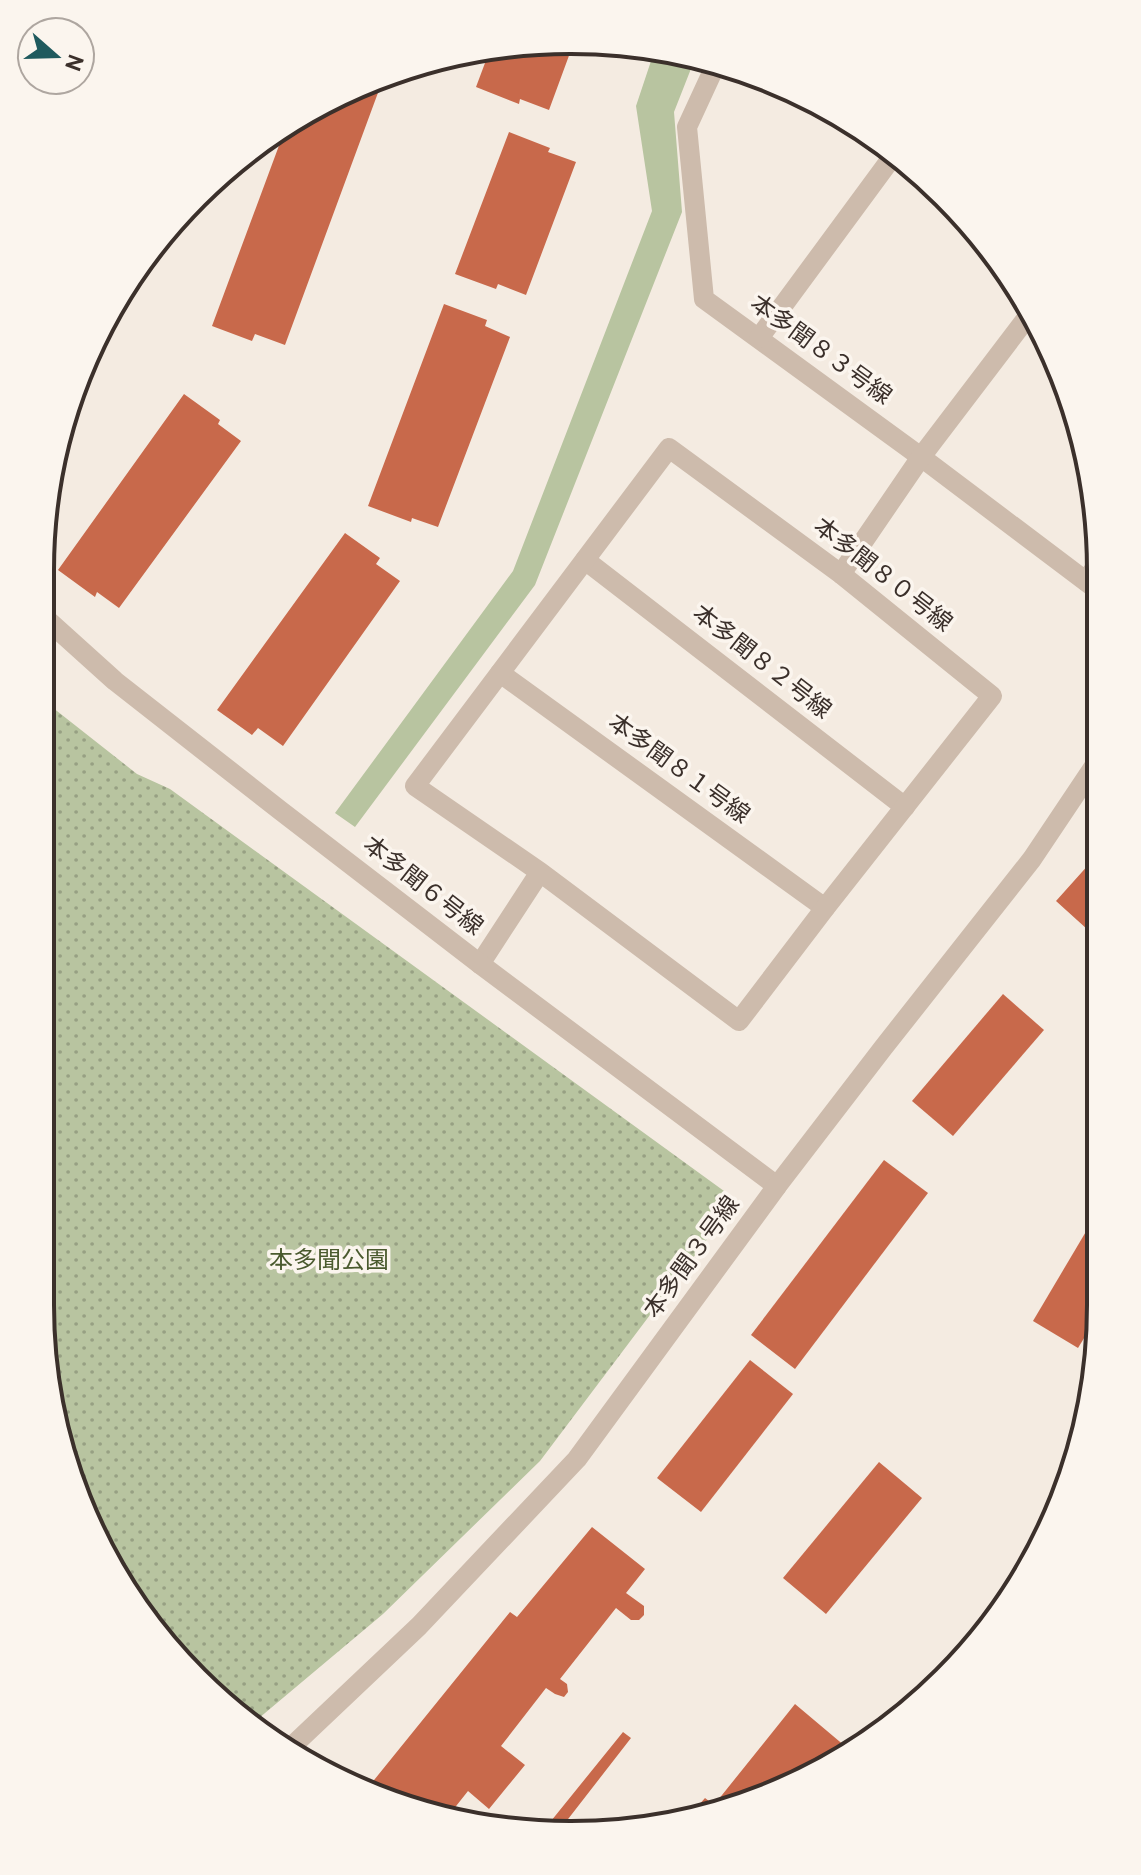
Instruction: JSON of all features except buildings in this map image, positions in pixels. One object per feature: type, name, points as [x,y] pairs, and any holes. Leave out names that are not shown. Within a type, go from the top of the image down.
[{"type":"street","name":"本多聞８３号線","points":[[711,74],[687,127],[704,299],[1087,582]]},
{"type":"street","points":[[759,338],[888,163]]},
{"type":"street","points":[[841,574],[921,457],[1023,322]]},
{"type":"street","name":"本多聞８０号線","points":[[669,448],[841,574],[992,696],[739,1021],[540,872],[415,786],[669,448]]},
{"type":"street","name":"本多聞８２号線","points":[[585,560],[905,807]]},
{"type":"street","name":"本多聞６号線","points":[[54,626],[115,681],[480,964],[777,1186]]},
{"type":"street","name":"本多聞８１号線","points":[[500,673],[825,908]]},
{"type":"street","name":"本多聞３号線","points":[[296,1742],[419,1626],[577,1459],[777,1186],[1032,859],[1087,777]]},
{"type":"street","points":[[480,964],[540,872]]},
{"type":"green space","points":[[651,60],[691,69],[674,112],[682,212],[535,585],[355,827],[335,813],[513,571],[652,211],[636,106]]},
{"type":"green space","name":"本多聞公園","points":[[54,709],[137,774],[170,789],[724,1191],[726,1214],[540,1461],[383,1614],[260,1717],[205,1670],[161,1619],[123,1563],[81,1471],[64,1405],[55,1338]]}]
